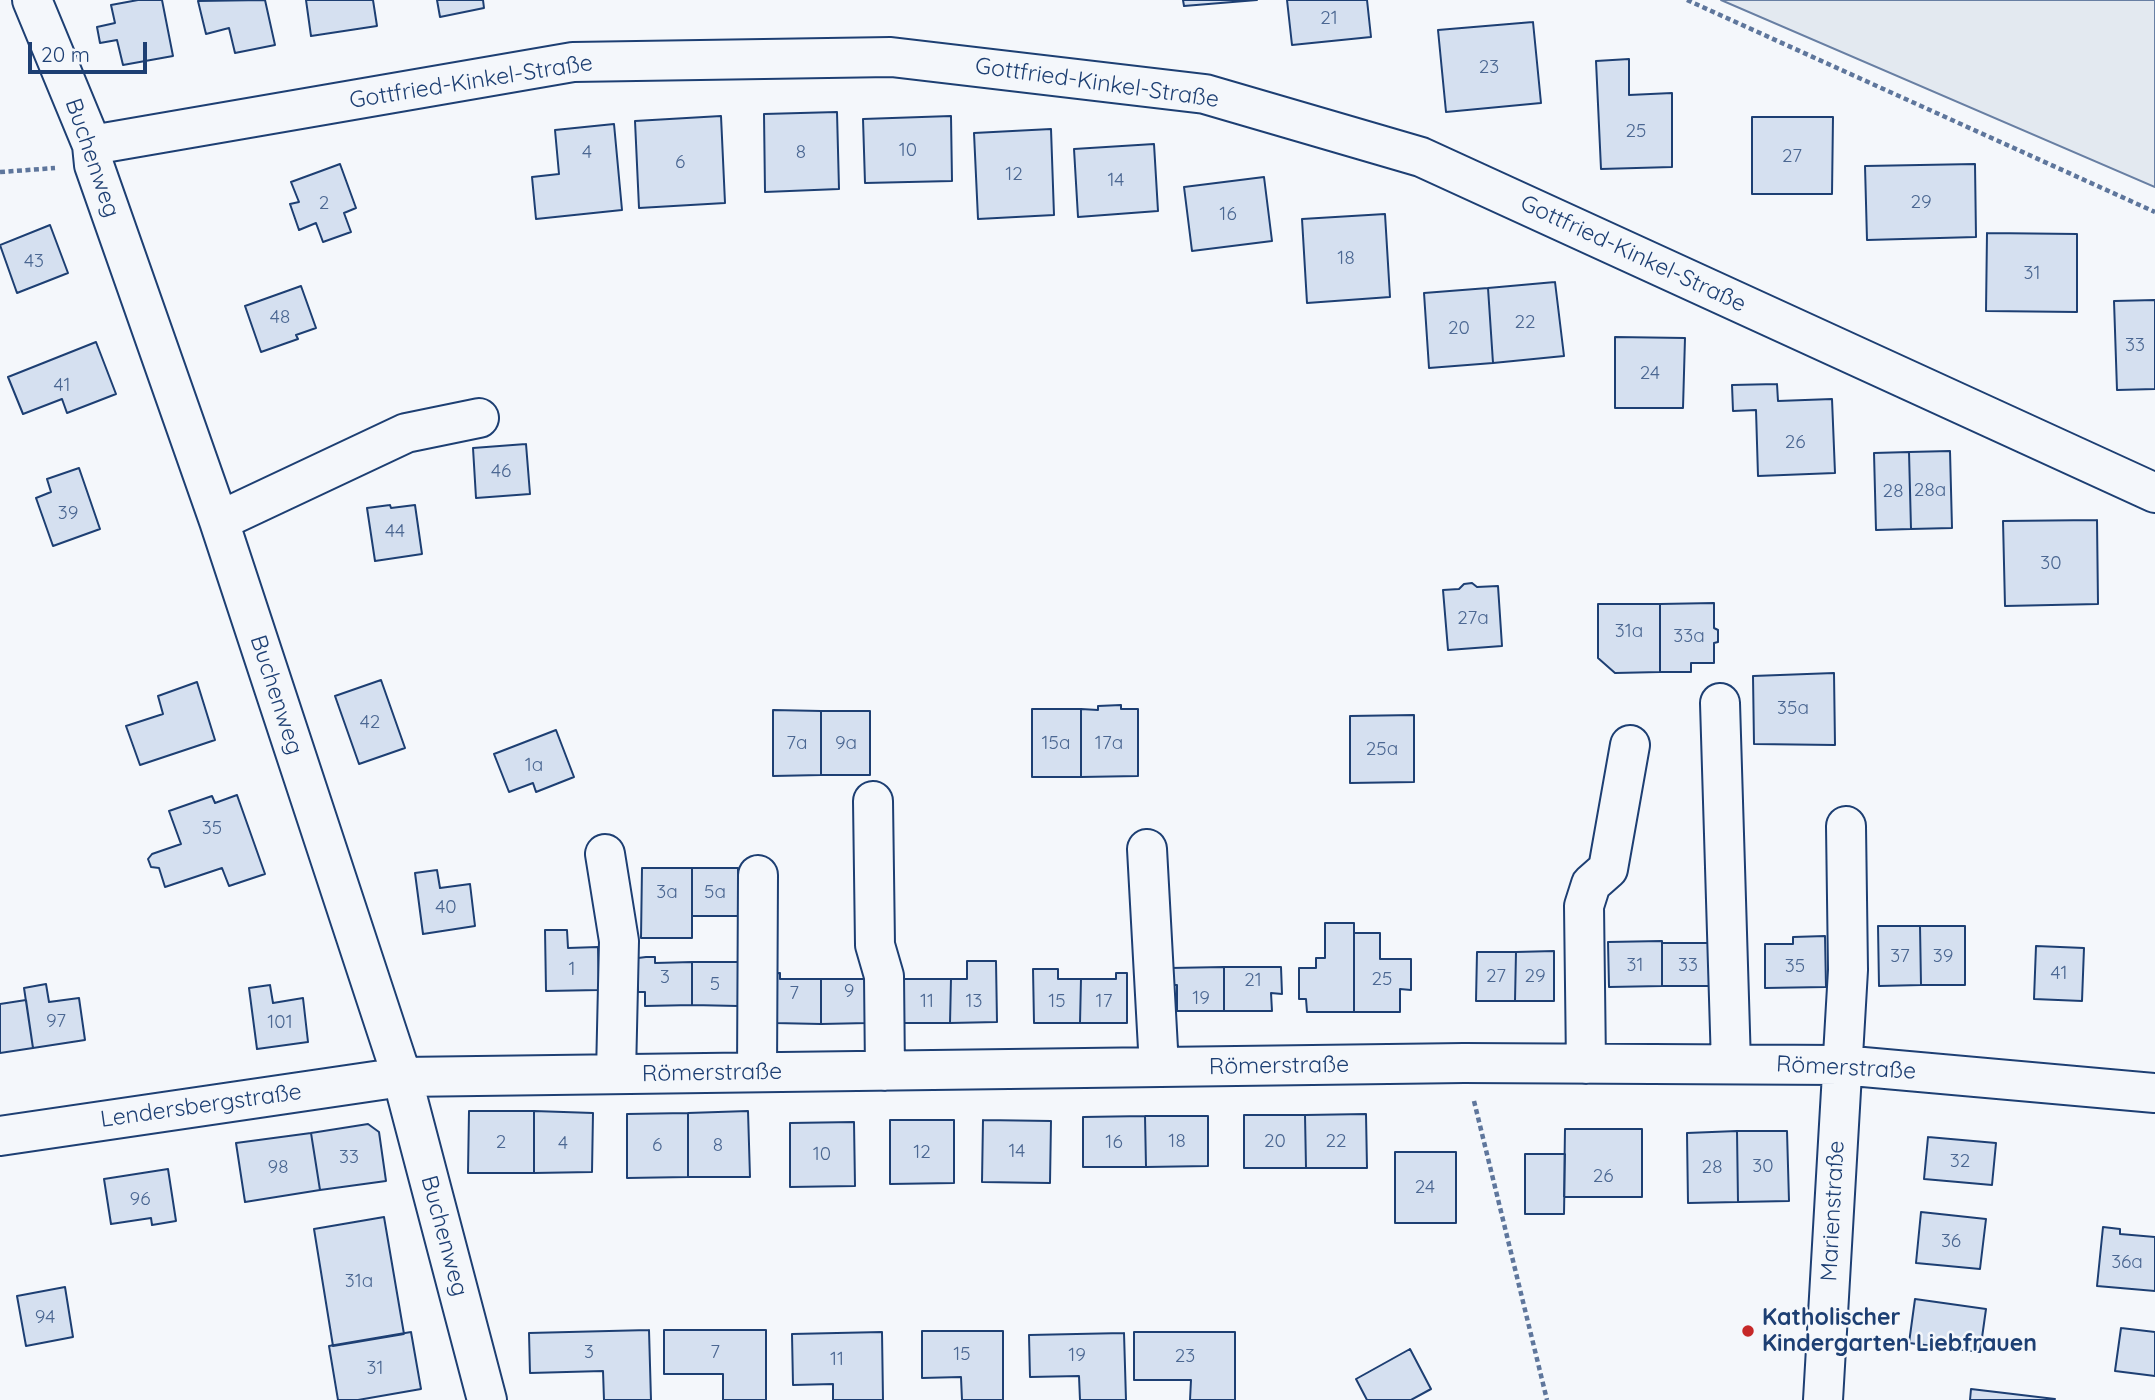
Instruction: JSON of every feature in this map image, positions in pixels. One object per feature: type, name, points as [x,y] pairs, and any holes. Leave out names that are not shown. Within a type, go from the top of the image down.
[{"type":"street","name":"Buchenweg","points":[[32,0],[93,155],[219,521],[402,1077],[487,1400]]},
{"type":"street","name":"Gottfried-Kinkel-Straße","points":[[93,155],[573,62],[891,57],[1205,94],[1421,157],[2155,492]]},
{"type":"street","points":[[219,521],[406,433],[479,418]]},
{"type":"street","points":[[1720,703],[1731,1064]]},
{"type":"street","points":[[1586,1064],[1584,906],[1591,884],[1608,869],[1630,745]]},
{"type":"street","points":[[873,801],[875,945],[884,976],[885,1070]]},
{"type":"street","name":"Marienstraße","points":[[1823,1400],[1848,970],[1846,825]]},
{"type":"street","points":[[1147,849],[1159,1067]]},
{"type":"street","points":[[605,853],[619,941],[616,1074]]},
{"type":"street","points":[[757,1072],[758,875]]},
{"type":"street","name":"Römerstraße","points":[[402,1077],[1464,1063],[1841,1065],[2155,1093]]},
{"type":"street","name":"Lendersbergstraße","points":[[0,1136],[402,1077]]},
{"type":"path","points":[[1687,0],[2155,212]]},
{"type":"path","points":[[0,172],[93,155]]},
{"type":"path","points":[[1464,1063],[1547,1400]]},
{"type":"shaded area","points":[[1721,0],[2155,0],[2155,187]]},
{"type":"building","points":[[138,0],[162,0],[173,56],[123,65],[117,40],[100,43],[97,27],[115,23],[111,5]]},
{"type":"building","points":[[265,0],[275,45],[235,53],[229,28],[206,34],[198,1]]},
{"type":"building","points":[[306,0],[373,0],[377,26],[311,36]]},
{"type":"building","points":[[437,0],[483,0],[484,8],[440,17]]},
{"type":"building","points":[[1183,0],[1257,0],[1184,6]]},
{"type":"building","points":[[1287,0],[1367,0],[1371,37],[1292,45]]},
{"type":"building","points":[[1533,22],[1541,103],[1446,112],[1438,30]]},
{"type":"building","points":[[1629,59],[1629,95],[1672,93],[1672,167],[1601,169],[1596,61]]},
{"type":"building","points":[[837,112],[839,189],[765,192],[764,114]]},
{"type":"building","points":[[721,116],[725,203],[639,208],[635,121]]},
{"type":"building","points":[[951,116],[952,181],[865,183],[863,119]]},
{"type":"building","points":[[1752,117],[1833,117],[1832,194],[1752,194]]},
{"type":"building","points":[[614,124],[622,210],[536,219],[532,177],[559,174],[555,130]]},
{"type":"building","points":[[1051,129],[1054,215],[978,219],[974,133]]},
{"type":"building","points":[[1154,144],[1158,211],[1078,217],[1074,149]]},
{"type":"building","points":[[340,164],[356,208],[344,213],[351,232],[323,242],[316,223],[299,230],[290,204],[299,202],[291,182]]},
{"type":"building","points":[[1975,164],[1976,237],[1867,240],[1865,166]]},
{"type":"building","points":[[1264,177],[1272,241],[1192,251],[1184,187]]},
{"type":"building","points":[[1385,214],[1390,297],[1307,303],[1302,219]]},
{"type":"building","points":[[50,225],[68,273],[17,293],[0,245]]},
{"type":"building","points":[[1987,233],[2077,234],[2077,312],[1986,311]]},
{"type":"building","points":[[1555,282],[1564,356],[1493,363],[1488,288]]},
{"type":"building","points":[[301,286],[316,328],[296,335],[298,339],[261,352],[245,306]]},
{"type":"building","points":[[1488,288],[1493,363],[1429,368],[1424,293]]},
{"type":"building","points":[[2155,300],[2155,389],[2117,390],[2114,301]]},
{"type":"building","points":[[1615,337],[1685,338],[1683,408],[1615,408]]},
{"type":"building","points":[[96,342],[116,394],[67,413],[62,399],[23,414],[8,377]]},
{"type":"building","points":[[1777,384],[1778,401],[1832,399],[1835,473],[1758,476],[1756,410],[1733,411],[1732,385]]},
{"type":"building","points":[[526,444],[530,494],[476,498],[473,448]]},
{"type":"building","points":[[1950,451],[1952,528],[1911,529],[1909,452]]},
{"type":"building","points":[[1909,452],[1911,529],[1876,530],[1874,453]]},
{"type":"building","points":[[79,468],[100,529],[53,546],[36,498],[51,492],[47,479]]},
{"type":"building","points":[[390,505],[391,508],[415,505],[422,554],[375,561],[367,508]]},
{"type":"building","points":[[2097,520],[2098,604],[2005,606],[2003,521]]},
{"type":"building","points":[[1472,583],[1477,587],[1498,586],[1502,646],[1448,650],[1443,590],[1459,589],[1464,584]]},
{"type":"building","points":[[1714,603],[1714,628],[1718,630],[1718,642],[1714,643],[1714,663],[1691,663],[1691,672],[1660,672],[1660,604]]},
{"type":"building","points":[[1598,604],[1660,604],[1660,672],[1615,673],[1598,658]]},
{"type":"building","points":[[1834,673],[1835,745],[1754,744],[1753,676]]},
{"type":"building","points":[[381,680],[405,748],[359,764],[335,696]]},
{"type":"building","points":[[197,682],[215,740],[140,765],[126,726],[163,714],[158,696]]},
{"type":"building","points":[[1121,705],[1121,709],[1138,709],[1138,776],[1081,777],[1081,709],[1098,710],[1098,706]]},
{"type":"building","points":[[1032,709],[1081,709],[1081,777],[1032,777]]},
{"type":"building","points":[[773,710],[821,711],[821,775],[773,776]]},
{"type":"building","points":[[821,711],[870,711],[870,775],[821,775]]},
{"type":"building","points":[[1414,715],[1414,782],[1350,783],[1350,716]]},
{"type":"building","points":[[556,730],[574,777],[536,792],[533,783],[509,792],[494,754]]},
{"type":"building","points":[[237,795],[265,874],[229,886],[222,868],[165,887],[159,868],[151,867],[148,859],[152,854],[181,844],[169,811],[212,796],[215,803]]},
{"type":"building","points":[[642,868],[692,868],[692,938],[641,938]]},
{"type":"building","points":[[692,868],[738,868],[738,916],[692,916]]},
{"type":"building","points":[[437,870],[440,888],[470,884],[475,926],[423,934],[415,873]]},
{"type":"building","points":[[1325,923],[1354,923],[1354,1012],[1307,1012],[1306,999],[1299,999],[1299,968],[1316,968],[1316,958],[1325,958]]},
{"type":"building","points":[[1878,926],[1920,926],[1921,985],[1879,986]]},
{"type":"building","points":[[1920,926],[1965,926],[1965,985],[1921,985]]},
{"type":"building","points":[[545,930],[567,930],[568,948],[598,947],[599,990],[546,991]]},
{"type":"building","points":[[1354,933],[1380,933],[1380,959],[1411,959],[1411,990],[1400,989],[1400,1012],[1354,1012]]},
{"type":"building","points":[[1825,936],[1826,987],[1765,988],[1765,944],[1793,944],[1793,937]]},
{"type":"building","points":[[1662,941],[1662,986],[1609,987],[1608,942]]},
{"type":"building","points":[[1662,943],[1713,943],[1714,986],[1662,986]]},
{"type":"building","points":[[2036,946],[2084,948],[2082,1001],[2034,999]]},
{"type":"building","points":[[1554,951],[1554,1001],[1515,1001],[1516,952]]},
{"type":"building","points":[[1477,952],[1516,952],[1515,1001],[1476,1001]]},
{"type":"building","points":[[655,957],[655,963],[692,962],[692,1005],[645,1006],[645,992],[638,992],[638,958]]},
{"type":"building","points":[[967,961],[996,961],[997,1022],[950,1023],[951,979],[967,979]]},
{"type":"building","points":[[692,962],[738,962],[738,1006],[692,1005]]},
{"type":"building","points":[[1224,967],[1281,967],[1282,994],[1271,993],[1272,1011],[1224,1011]]},
{"type":"building","points":[[1224,967],[1224,1011],[1177,1011],[1177,985],[1169,985],[1170,968]]},
{"type":"building","points":[[1033,969],[1058,969],[1058,979],[1081,979],[1080,1023],[1034,1023]]},
{"type":"building","points":[[780,973],[780,979],[821,979],[821,1024],[774,1023],[768,974]]},
{"type":"building","points":[[1116,973],[1127,973],[1127,1023],[1080,1023],[1081,979],[1116,979]]},
{"type":"building","points":[[821,979],[876,979],[868,1023],[821,1024]]},
{"type":"building","points":[[903,979],[951,979],[950,1023],[904,1023]]},
{"type":"building","points":[[46,984],[49,1002],[79,998],[85,1040],[33,1048],[24,988]]},
{"type":"building","points":[[270,985],[273,1003],[303,998],[308,1042],[257,1049],[249,988]]},
{"type":"building","points":[[26,1000],[33,1048],[0,1053],[0,1004]]},
{"type":"building","points":[[469,1111],[534,1111],[534,1173],[468,1173]]},
{"type":"building","points":[[534,1111],[593,1113],[592,1172],[534,1173]]},
{"type":"building","points":[[748,1111],[750,1177],[688,1177],[688,1113]]},
{"type":"building","points":[[688,1113],[688,1177],[627,1178],[627,1114]]},
{"type":"building","points":[[1366,1114],[1367,1168],[1306,1168],[1305,1115]]},
{"type":"building","points":[[1244,1115],[1305,1115],[1306,1168],[1244,1168]]},
{"type":"building","points":[[1145,1116],[1146,1167],[1083,1167],[1083,1117]]},
{"type":"building","points":[[1145,1116],[1208,1116],[1208,1166],[1146,1167]]},
{"type":"building","points":[[890,1120],[954,1120],[954,1183],[890,1184]]},
{"type":"building","points":[[983,1120],[1051,1121],[1050,1183],[982,1182]]},
{"type":"building","points":[[854,1122],[855,1186],[790,1187],[790,1123]]},
{"type":"building","points":[[368,1124],[379,1132],[386,1181],[320,1190],[311,1133]]},
{"type":"building","points":[[1565,1129],[1642,1129],[1642,1197],[1564,1197]]},
{"type":"building","points":[[1737,1131],[1738,1202],[1688,1203],[1687,1133]]},
{"type":"building","points":[[1737,1131],[1787,1131],[1789,1201],[1738,1202]]},
{"type":"building","points":[[311,1133],[320,1190],[245,1202],[236,1143]]},
{"type":"building","points":[[1928,1137],[1996,1143],[1992,1185],[1924,1179]]},
{"type":"building","points":[[1395,1152],[1456,1152],[1456,1223],[1395,1223]]},
{"type":"building","points":[[1525,1154],[1565,1154],[1564,1214],[1525,1214]]},
{"type":"building","points":[[168,1169],[176,1221],[152,1225],[151,1218],[111,1224],[104,1179]]},
{"type":"building","points":[[1921,1212],[1986,1219],[1980,1269],[1916,1263]]},
{"type":"building","points":[[384,1217],[404,1334],[333,1346],[314,1229]]},
{"type":"building","points":[[2103,1227],[2120,1229],[2120,1234],[2155,1237],[2155,1291],[2097,1286]]},
{"type":"building","points":[[65,1287],[73,1337],[26,1346],[17,1296]]},
{"type":"building","points":[[1915,1299],[1986,1309],[1980,1352],[1909,1343]]},
{"type":"building","points":[[2121,1328],[2155,1332],[2155,1376],[2115,1371]]},
{"type":"building","points":[[649,1330],[651,1400],[604,1400],[603,1371],[530,1373],[529,1333]]},
{"type":"building","points":[[664,1330],[766,1330],[766,1400],[723,1400],[723,1374],[664,1374]]},
{"type":"building","points":[[922,1331],[1003,1331],[1003,1400],[962,1400],[961,1377],[922,1378]]},
{"type":"building","points":[[411,1332],[421,1389],[358,1400],[338,1400],[329,1346]]},
{"type":"building","points":[[882,1332],[883,1400],[833,1400],[833,1384],[793,1385],[792,1334]]},
{"type":"building","points":[[1134,1332],[1235,1332],[1235,1400],[1190,1400],[1191,1380],[1134,1380]]},
{"type":"building","points":[[1124,1333],[1126,1400],[1080,1400],[1079,1376],[1030,1377],[1029,1335]]},
{"type":"building","points":[[1410,1349],[1431,1389],[1411,1400],[1367,1400],[1356,1379]]},
{"type":"building","points":[[1971,1389],[2055,1399],[1970,1400]]},
{"type":"place","name":"Katholischer Kindergarten Liebfrauen","points":[[1748,1331]]}]
